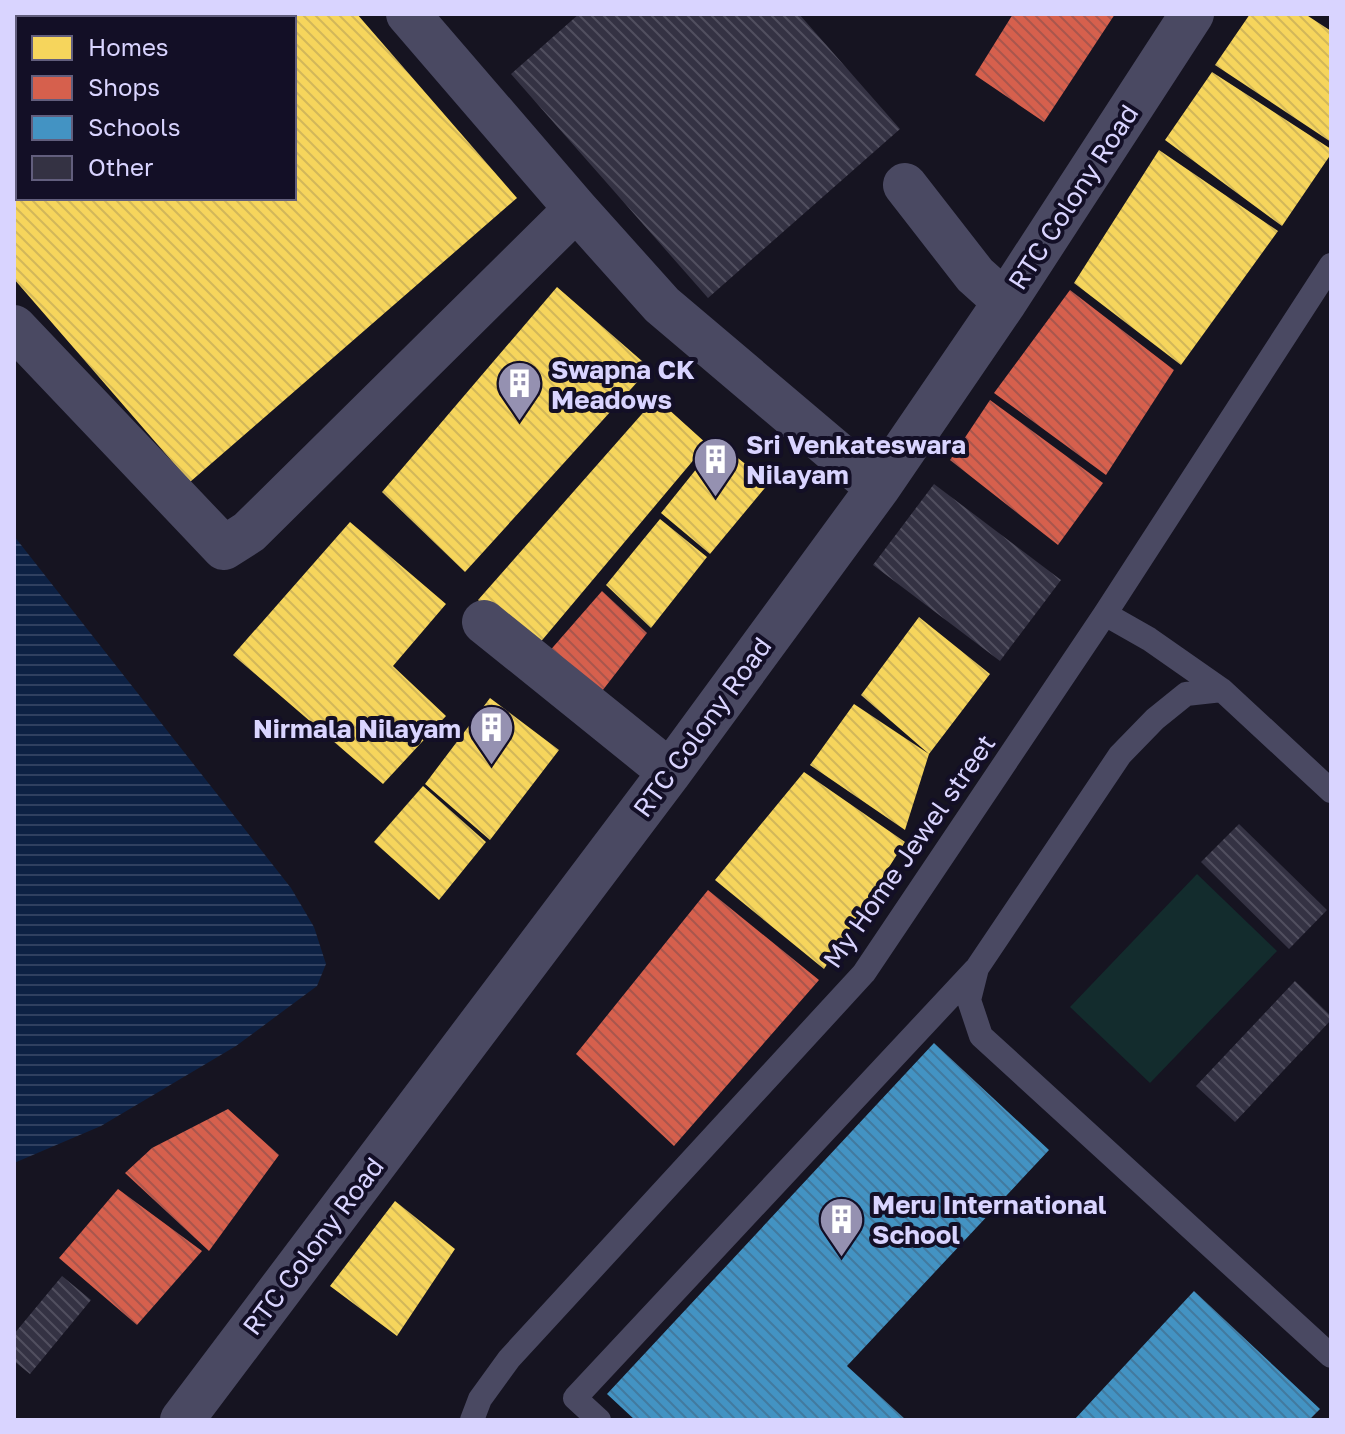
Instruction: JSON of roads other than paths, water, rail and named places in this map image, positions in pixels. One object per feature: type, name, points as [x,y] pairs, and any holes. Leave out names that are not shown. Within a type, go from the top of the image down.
[{"type":"street","points":[[408,14],[662,305],[878,488]]},
{"type":"street","name":"RTC Colony Road","points":[[182,1420],[670,772],[878,488],[1005,302],[1192,14]]},
{"type":"street","points":[[905,185],[975,275],[1005,302]]},
{"type":"street","points":[[14,327],[224,548],[249,532],[576,209]]},
{"type":"street","points":[[484,622],[670,772]]},
{"type":"lane","name":"My Home Jewel street","points":[[472,1420],[480,1399],[509,1359],[864,973],[1105,614],[1331,265]]},
{"type":"lane","points":[[1105,614],[1149,639],[1222,690],[1331,791]]},
{"type":"lane","points":[[599,1420],[575,1398],[977,968],[1120,755],[1155,719],[1186,694],[1222,690]]},
{"type":"lane","points":[[977,968],[969,1000],[981,1036],[1331,1356]]},
{"type":"water","points":[[14,536],[291,888],[314,927],[326,964],[317,986],[236,1046],[101,1126],[14,1163]]},
{"type":"place","name":"Swapna CK Meadows","points":[[520,423]]},
{"type":"place","name":"Sri Venkateswara Nilayam","points":[[715,498]]},
{"type":"place","name":"Nirmala Nilayam","points":[[492,767]]},
{"type":"place","name":"Meru International School","points":[[841,1258]]}]
